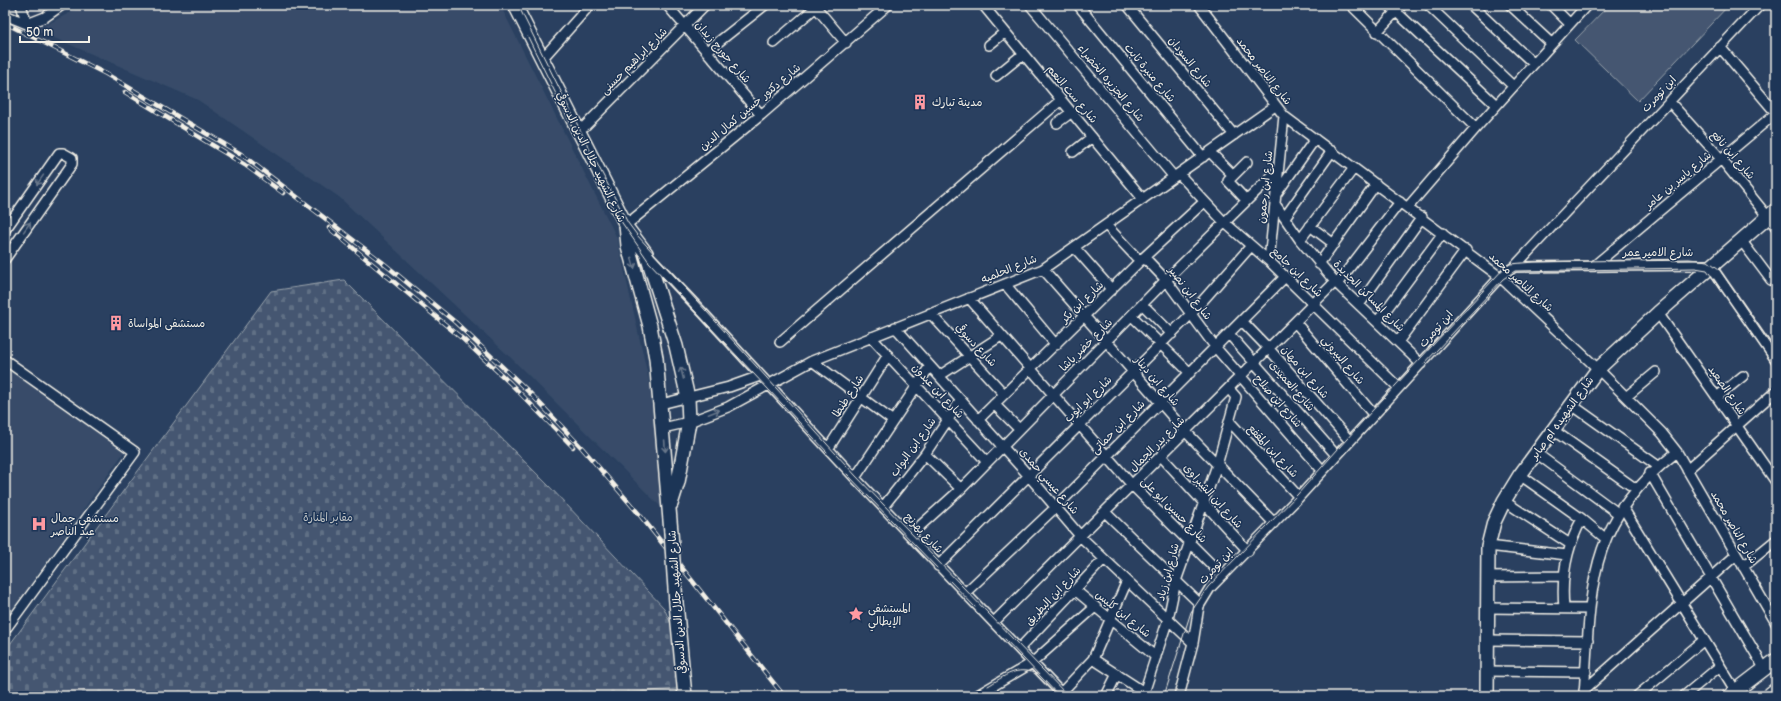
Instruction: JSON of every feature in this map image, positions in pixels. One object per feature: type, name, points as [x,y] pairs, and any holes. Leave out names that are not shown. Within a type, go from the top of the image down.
[{"type":"highway","points":[[1771,696],[1776,692]]},
{"type":"main road","name":"شارع الشهيد جلال الدين الدسوقي","points":[[515,5],[626,225],[646,253],[674,339],[688,398],[689,422],[678,482],[670,507]]},
{"type":"main road","name":"شارع الشهيده ام صابر","points":[[1486,696],[1488,546],[1494,522],[1504,501],[1536,453],[1598,369],[1658,313],[1741,240],[1774,218]]},
{"type":"main road","name":"شارع الشهيد جلال الدين الدسوقي","points":[[626,225],[628,246],[650,326],[656,358],[670,507],[684,696]]},
{"type":"main road","points":[[1734,694],[1764,668],[1776,660]]},
{"type":"main road","points":[[679,696],[684,696]]},
{"type":"street","points":[[21,5],[27,24]]},
{"type":"street","points":[[542,59],[590,5]]},
{"type":"street","name":"شارع جورج زيدان","points":[[667,5],[761,115]]},
{"type":"street","name":"شارع ابراهيم حسنى","points":[[577,130],[585,126],[686,27],[705,5]]},
{"type":"street","points":[[707,51],[764,5]]},
{"type":"street","name":"شارع دكتور حسين كمال الدين","points":[[626,225],[761,115],[846,43],[888,5]]},
{"type":"street","name":"شارع ست النعم","points":[[983,5],[1143,199]]},
{"type":"street","name":"شارع الجزيره الخضراء","points":[[1030,5],[1176,176]]},
{"type":"street","name":"شارع منيرة ثابت","points":[[1078,5],[1207,154],[1233,175]]},
{"type":"street","name":"شارع السودان","points":[[1127,5],[1234,135]]},
{"type":"street","name":"شارع الناصر محمد","points":[[1199,5],[1284,116],[1422,217],[1500,277],[1598,369],[1662,433],[1676,452],[1776,623]]},
{"type":"street","points":[[1351,5],[1476,128]]},
{"type":"street","points":[[1428,5],[1514,86]]},
{"type":"street","points":[[1471,5],[1534,64]]},
{"type":"street","points":[[1510,5],[1552,44]]},
{"type":"street","points":[[1550,5],[1570,24]]},
{"type":"street","points":[[1408,208],[1496,105],[1587,5]]},
{"type":"street","name":"ابن تومرت","points":[[1179,696],[1200,604],[1222,574],[1248,551],[1274,524],[1336,454],[1500,277],[1514,267],[1760,5]]},
{"type":"street","points":[[5,15],[27,24],[38,21],[57,6]]},
{"type":"street","points":[[774,43],[815,6],[846,43]]},
{"type":"street","points":[[1377,32],[1395,7],[1496,105]]},
{"type":"street","points":[[989,45],[1005,32]]},
{"type":"street","points":[[1720,46],[1776,113]]},
{"type":"street","points":[[996,76],[1023,54]]},
{"type":"street","points":[[780,342],[1061,100]]},
{"type":"street","name":"شارع ابن نافع","points":[[1669,101],[1774,218]]},
{"type":"street","name":"شارع الحلميه","points":[[663,428],[689,422],[728,407],[812,361],[1043,269],[1275,106]]},
{"type":"street","points":[[1057,123],[1072,112]]},
{"type":"street","name":"شارع ياسر بن عامر","points":[[1595,264],[1722,160],[1776,113]]},
{"type":"street","name":"شارع ابن رحمون","points":[[1270,261],[1284,116]]},
{"type":"street","points":[[1072,152],[1092,136]]},
{"type":"street","points":[[1276,199],[1315,139]]},
{"type":"street","points":[[1284,217],[1332,151]]},
{"type":"street","points":[[5,230],[59,153],[63,152],[72,158],[72,164],[5,258]]},
{"type":"street","points":[[1246,200],[1229,182],[1229,179],[1247,162]]},
{"type":"street","points":[[1300,240],[1354,168]]},
{"type":"street","name":"شارع خضر باشا","points":[[910,536],[961,489],[1107,342],[1166,280],[1278,170]]},
{"type":"street","name":"شارع ابن جامع","points":[[1176,176],[1224,222],[1270,261],[1398,387]]},
{"type":"street","points":[[1319,264],[1376,184]]},
{"type":"street","name":"شارع المساكن الجديدة","points":[[1276,199],[1284,217],[1319,264],[1336,283],[1421,364]]},
{"type":"street","name":"شارع ابن بكر","points":[[978,420],[1085,317],[1141,260],[1204,202]]},
{"type":"street","name":"شارع بدر الجمال","points":[[994,622],[1313,304],[1336,283],[1400,202]]},
{"type":"street","points":[[1359,305],[1422,217]]},
{"type":"street","name":"شارع ابن نصير","points":[[1106,225],[1136,257],[1141,260],[1148,261],[1166,280],[1216,348]]},
{"type":"street","points":[[1310,226],[1334,244]]},
{"type":"street","points":[[1377,322],[1443,233]]},
{"type":"street","points":[[1741,240],[1771,280]]},
{"type":"street","name":"شارع ابو ايوب","points":[[938,566],[1028,475],[1172,334],[1251,246]]},
{"type":"street","points":[[1074,247],[1112,290]]},
{"type":"street","points":[[1398,342],[1466,250]]},
{"type":"street","name":"شارع بهرنج","points":[[646,253],[855,478],[1062,695]]},
{"type":"street","name":"شارع الامير عمر","points":[[1514,267],[1595,264],[1696,264],[1711,267]]},
{"type":"street","points":[[1711,267],[1776,360]]},
{"type":"street","name":"شارع ابن دينار","points":[[1043,269],[1186,432],[1274,524]]},
{"type":"street","name":"شارع ابن حماتى","points":[[965,593],[1056,506],[1216,348],[1285,277]]},
{"type":"street","points":[[1005,284],[1056,344]]},
{"type":"street","name":"شارع حسين ابو على","points":[[968,298],[1132,485],[1222,574]]},
{"type":"street","points":[[1143,305],[1172,334]]},
{"type":"street","name":"شارع دسوقي","points":[[930,313],[1004,394]]},
{"type":"street","name":"شارع الصعيد","points":[[1658,313],[1776,482]]},
{"type":"street","points":[[1132,316],[1190,373]]},
{"type":"street","name":"شارع ابن مهان","points":[[1242,321],[1269,349],[1349,440]]},
{"type":"street","name":"شارع البيروني","points":[[1295,322],[1373,414]]},
{"type":"street","name":"شارع عيسي حمدى","points":[[895,327],[1056,506],[1080,537],[1192,643]]},
{"type":"street","name":"شارع العميدى","points":[[1229,334],[1336,454]]},
{"type":"street","points":[[939,376],[1001,336]]},
{"type":"street","name":"شارع ابن عبدون","points":[[871,337],[987,462]]},
{"type":"street","name":"شارع ابن صلاح","points":[[1216,348],[1322,470]]},
{"type":"street","name":"شارع طنطا","points":[[828,449],[862,398],[888,355]]},
{"type":"street","points":[[5,360],[135,452],[5,630]]},
{"type":"street","points":[[812,361],[893,421]]},
{"type":"street","points":[[855,478],[930,366]]},
{"type":"street","points":[[1626,397],[1656,372]]},
{"type":"street","points":[[661,404],[688,398],[760,376]]},
{"type":"street","points":[[1717,397],[1743,376]]},
{"type":"street","name":"شارع ابن زياد","points":[[1144,694],[1168,619],[1176,581],[1203,502],[1218,466],[1236,397],[1229,389]]},
{"type":"street","points":[[1686,470],[1776,392]]},
{"type":"street","name":"شارع ابن البواب","points":[[883,507],[925,454],[961,400]]},
{"type":"street","points":[[994,404],[1019,429]]},
{"type":"street","points":[[1572,405],[1658,466]]},
{"type":"street","name":"شارع ابن المقفع","points":[[1230,422],[1299,496]]},
{"type":"street","points":[[1553,430],[1636,489]]},
{"type":"street","points":[[1584,693],[1589,609],[1594,574],[1606,539],[1620,510],[1636,489],[1650,473],[1676,452]]},
{"type":"street","points":[[1536,453],[1620,510],[1704,640],[1720,666],[1734,694]]},
{"type":"street","points":[[925,454],[961,489]]},
{"type":"street","name":"شارع ابن الشبراوى","points":[[1161,456],[1248,551]]},
{"type":"street","points":[[1650,473],[1764,668]]},
{"type":"street","points":[[1520,476],[1582,519],[1606,539]]},
{"type":"street","points":[[1504,501],[1570,544]]},
{"type":"street","points":[[1105,512],[1200,604]]},
{"type":"street","points":[[1564,608],[1563,576],[1567,555],[1570,544],[1582,519]]},
{"type":"street","points":[[1743,567],[1776,540]]},
{"type":"street","points":[[1488,546],[1567,555]]},
{"type":"street","points":[[1584,693],[1736,555]]},
{"type":"street","name":"شارع ابن البطريق","points":[[1020,650],[1104,559]]},
{"type":"street","points":[[1488,577],[1563,576]]},
{"type":"street","points":[[1062,695],[1093,659],[1127,581]]},
{"type":"street","name":"شارع ابن كليس","points":[[1075,590],[1109,620],[1156,657]]},
{"type":"street","points":[[976,696],[1032,663],[1095,607]]},
{"type":"street","points":[[1488,608],[1589,609]]},
{"type":"street","points":[[1487,640],[1588,641]]},
{"type":"street","points":[[1637,696],[1704,640]]},
{"type":"street","points":[[1093,659],[1117,674],[1144,694]]},
{"type":"street","points":[[1684,696],[1720,666]]},
{"type":"street","points":[[1487,671],[1586,672]]},
{"type":"street","points":[[1106,696],[1117,674]]},
{"type":"shaded area","points":[[85,5],[500,5],[617,238],[654,403],[667,513],[510,357],[339,197],[198,100],[36,30]]},
{"type":"shaded area","name":"مستشفي جمال عبد الناصر","points":[[5,367],[124,452],[5,621]]},
{"type":"green space","points":[[1609,5],[1729,5],[1638,101],[1575,40]]},
{"type":"green space","name":"مقابر المنارة","points":[[344,280],[549,486],[664,608],[676,635],[677,689],[581,696],[5,696],[5,651],[271,291]]},
{"type":"tram line","points":[[518,5],[593,156],[628,223],[637,235],[856,476],[1068,696]]},
{"type":"tram line","points":[[528,37],[580,143]]},
{"type":"tram line","points":[[596,175],[616,214],[649,262],[827,452]]},
{"type":"tram line","points":[[1164,696],[1191,612],[1208,587],[1297,495],[1371,412],[1505,267],[1510,264],[1534,262],[1689,259],[1708,261],[1719,269],[1776,353]]},
{"type":"tram line","points":[[1424,364],[1503,279],[1515,271],[1695,268],[1707,270],[1776,369]]},
{"type":"tram line","points":[[847,474],[937,568]]},
{"type":"tram line","points":[[950,581],[975,607]]},
{"type":"tram line","points":[[1005,639],[1059,696]]},
{"type":"tram line","points":[[988,686],[1005,675],[1017,671],[1037,674]]},
{"type":"railway","points":[[5,23],[106,74],[241,154],[382,262],[455,322],[530,393],[582,448],[639,514],[784,696]]},
{"type":"railway","points":[[125,92],[245,165],[283,193]]},
{"type":"railway","points":[[329,228],[464,340],[510,383],[573,447]]},
{"type":"place","name":"مدينة تبارك","points":[[920,102]]},
{"type":"place","name":"مستشفى المواساة","points":[[116,323]]},
{"type":"place","name":"مستشفي جمال عبد الناصر","points":[[39,524]]},
{"type":"place","name":"المستشفى الإيطالي","points":[[856,614]]}]
